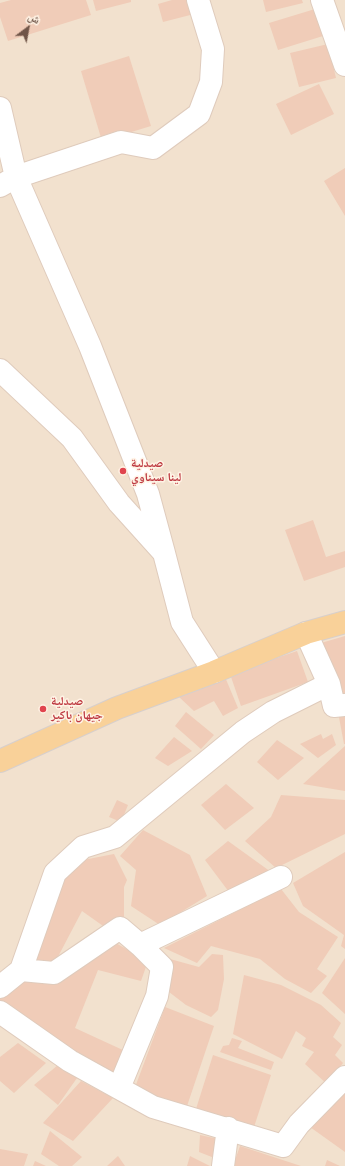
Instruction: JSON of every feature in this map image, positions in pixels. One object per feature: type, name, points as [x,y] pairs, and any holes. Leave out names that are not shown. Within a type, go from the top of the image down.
[{"type":"main road","points":[[0,761],[118,708],[214,672],[306,633],[345,622]]},
{"type":"street","points":[[8,182],[121,142],[153,148],[199,114],[211,82],[213,49],[198,0]]},
{"type":"street","points":[[322,0],[345,65]]},
{"type":"street","points":[[0,108],[8,182],[90,346],[148,494],[182,622],[214,672]]},
{"type":"street","points":[[0,370],[72,438],[119,503],[164,553]]},
{"type":"street","points":[[306,633],[329,684],[334,706],[345,705]]},
{"type":"street","points":[[0,987],[22,970],[55,873],[82,847],[115,837],[243,732],[273,712],[329,684]]},
{"type":"street","points":[[140,944],[281,877]]},
{"type":"street","points":[[22,970],[54,973],[120,928],[140,944],[162,967],[157,996],[119,1088]]},
{"type":"street","points":[[0,1012],[70,1061],[153,1107],[228,1128],[283,1146],[299,1124],[345,1077]]},
{"type":"street","points":[[223,1166],[228,1128]]},
{"type":"shaded area","points":[[0,0],[345,0],[345,1166],[0,1166]]},
{"type":"building","points":[[11,0],[86,0],[91,15],[8,41],[0,17],[0,3]]},
{"type":"building","points":[[93,0],[131,0],[131,2],[96,11]]},
{"type":"building","points":[[172,0],[195,0],[198,13],[163,22],[158,4]]},
{"type":"building","points":[[263,0],[302,0],[303,3],[266,12]]},
{"type":"building","points":[[315,9],[323,36],[278,50],[269,23]]},
{"type":"building","points":[[328,44],[336,78],[299,87],[290,53]]},
{"type":"building","points":[[129,56],[151,126],[102,141],[81,71]]},
{"type":"building","points":[[319,84],[334,114],[291,135],[276,104]]},
{"type":"building","points":[[345,168],[345,216],[324,181]]},
{"type":"building","points":[[313,520],[326,557],[345,551],[345,567],[304,581],[285,530]]},
{"type":"building","points":[[345,636],[345,698],[337,699],[321,643]]},
{"type":"building","points":[[297,651],[308,682],[241,706],[230,674]]},
{"type":"building","points":[[225,677],[238,708],[223,716],[214,701],[194,711],[178,696]]},
{"type":"building","points":[[186,712],[214,735],[201,749],[175,726]]},
{"type":"building","points":[[338,712],[345,712],[345,744],[344,744]]},
{"type":"building","points":[[321,734],[323,739],[332,734],[336,745],[318,758],[300,744]]},
{"type":"building","points":[[174,737],[192,751],[168,766],[155,758]]},
{"type":"building","points":[[277,740],[304,758],[278,780],[257,762]]},
{"type":"building","points":[[345,746],[345,791],[303,784]]},
{"type":"building","points":[[226,784],[254,808],[225,830],[201,805]]},
{"type":"building","points":[[281,795],[345,800],[345,834],[276,868],[245,841],[271,817]]},
{"type":"building","points":[[117,800],[128,805],[121,822],[109,817]]},
{"type":"building","points":[[143,830],[190,855],[207,896],[160,925],[131,906],[136,870],[120,856]]},
{"type":"building","points":[[228,841],[271,872],[229,892],[205,860]]},
{"type":"building","points":[[345,852],[345,949],[341,946],[344,935],[303,906],[293,883]]},
{"type":"building","points":[[114,854],[127,880],[124,887],[124,921],[106,928],[82,911],[51,970],[23,965],[52,893],[78,861]]},
{"type":"building","points":[[281,889],[299,912],[338,937],[317,969],[327,976],[311,993],[285,979],[260,959],[211,946],[197,963],[164,948]]},
{"type":"building","points":[[112,941],[148,961],[141,981],[98,970],[75,1028],[125,1051],[114,1079],[0,1008],[0,999],[24,976]]},
{"type":"building","points":[[212,954],[223,955],[224,979],[218,1010],[211,1017],[186,1005],[160,985],[170,959],[199,967]]},
{"type":"building","points":[[345,958],[345,1014],[322,993]]},
{"type":"building","points":[[244,975],[281,985],[321,1005],[341,1023],[333,1037],[342,1045],[335,1055],[343,1063],[327,1084],[305,1064],[314,1052],[302,1046],[306,1038],[296,1031],[282,1059],[233,1034]]},
{"type":"building","points":[[165,1007],[214,1026],[186,1109],[134,1090]]},
{"type":"building","points":[[232,1038],[242,1041],[238,1048],[274,1062],[271,1070],[220,1052],[223,1046],[229,1045]]},
{"type":"building","points":[[18,1043],[46,1063],[14,1093],[0,1081],[0,1057]]},
{"type":"building","points":[[213,1055],[271,1075],[254,1127],[196,1109]]},
{"type":"building","points":[[58,1065],[77,1078],[58,1105],[34,1085]]},
{"type":"building","points":[[81,1081],[113,1098],[73,1141],[43,1123]]},
{"type":"building","points":[[345,1091],[345,1152],[310,1127]]},
{"type":"building","points":[[50,1131],[82,1157],[72,1166],[59,1166],[41,1154]]},
{"type":"building","points":[[200,1135],[223,1140],[217,1159],[199,1152]]},
{"type":"building","points":[[240,1146],[301,1166],[233,1166]]},
{"type":"building","points":[[0,1149],[28,1154],[24,1166],[0,1166]]},
{"type":"building","points":[[118,1156],[125,1166],[107,1166]]},
{"type":"building","points":[[190,1156],[210,1166],[187,1166]]},
{"type":"building","points":[[327,1160],[340,1166],[325,1166]]},
{"type":"building","points":[[35,1161],[46,1166],[33,1166]]},
{"type":"place","name":"صيدلية لينا سيناوي","points":[[123,471]]},
{"type":"place","name":"صيدلية جيهان باكير","points":[[43,709]]}]
